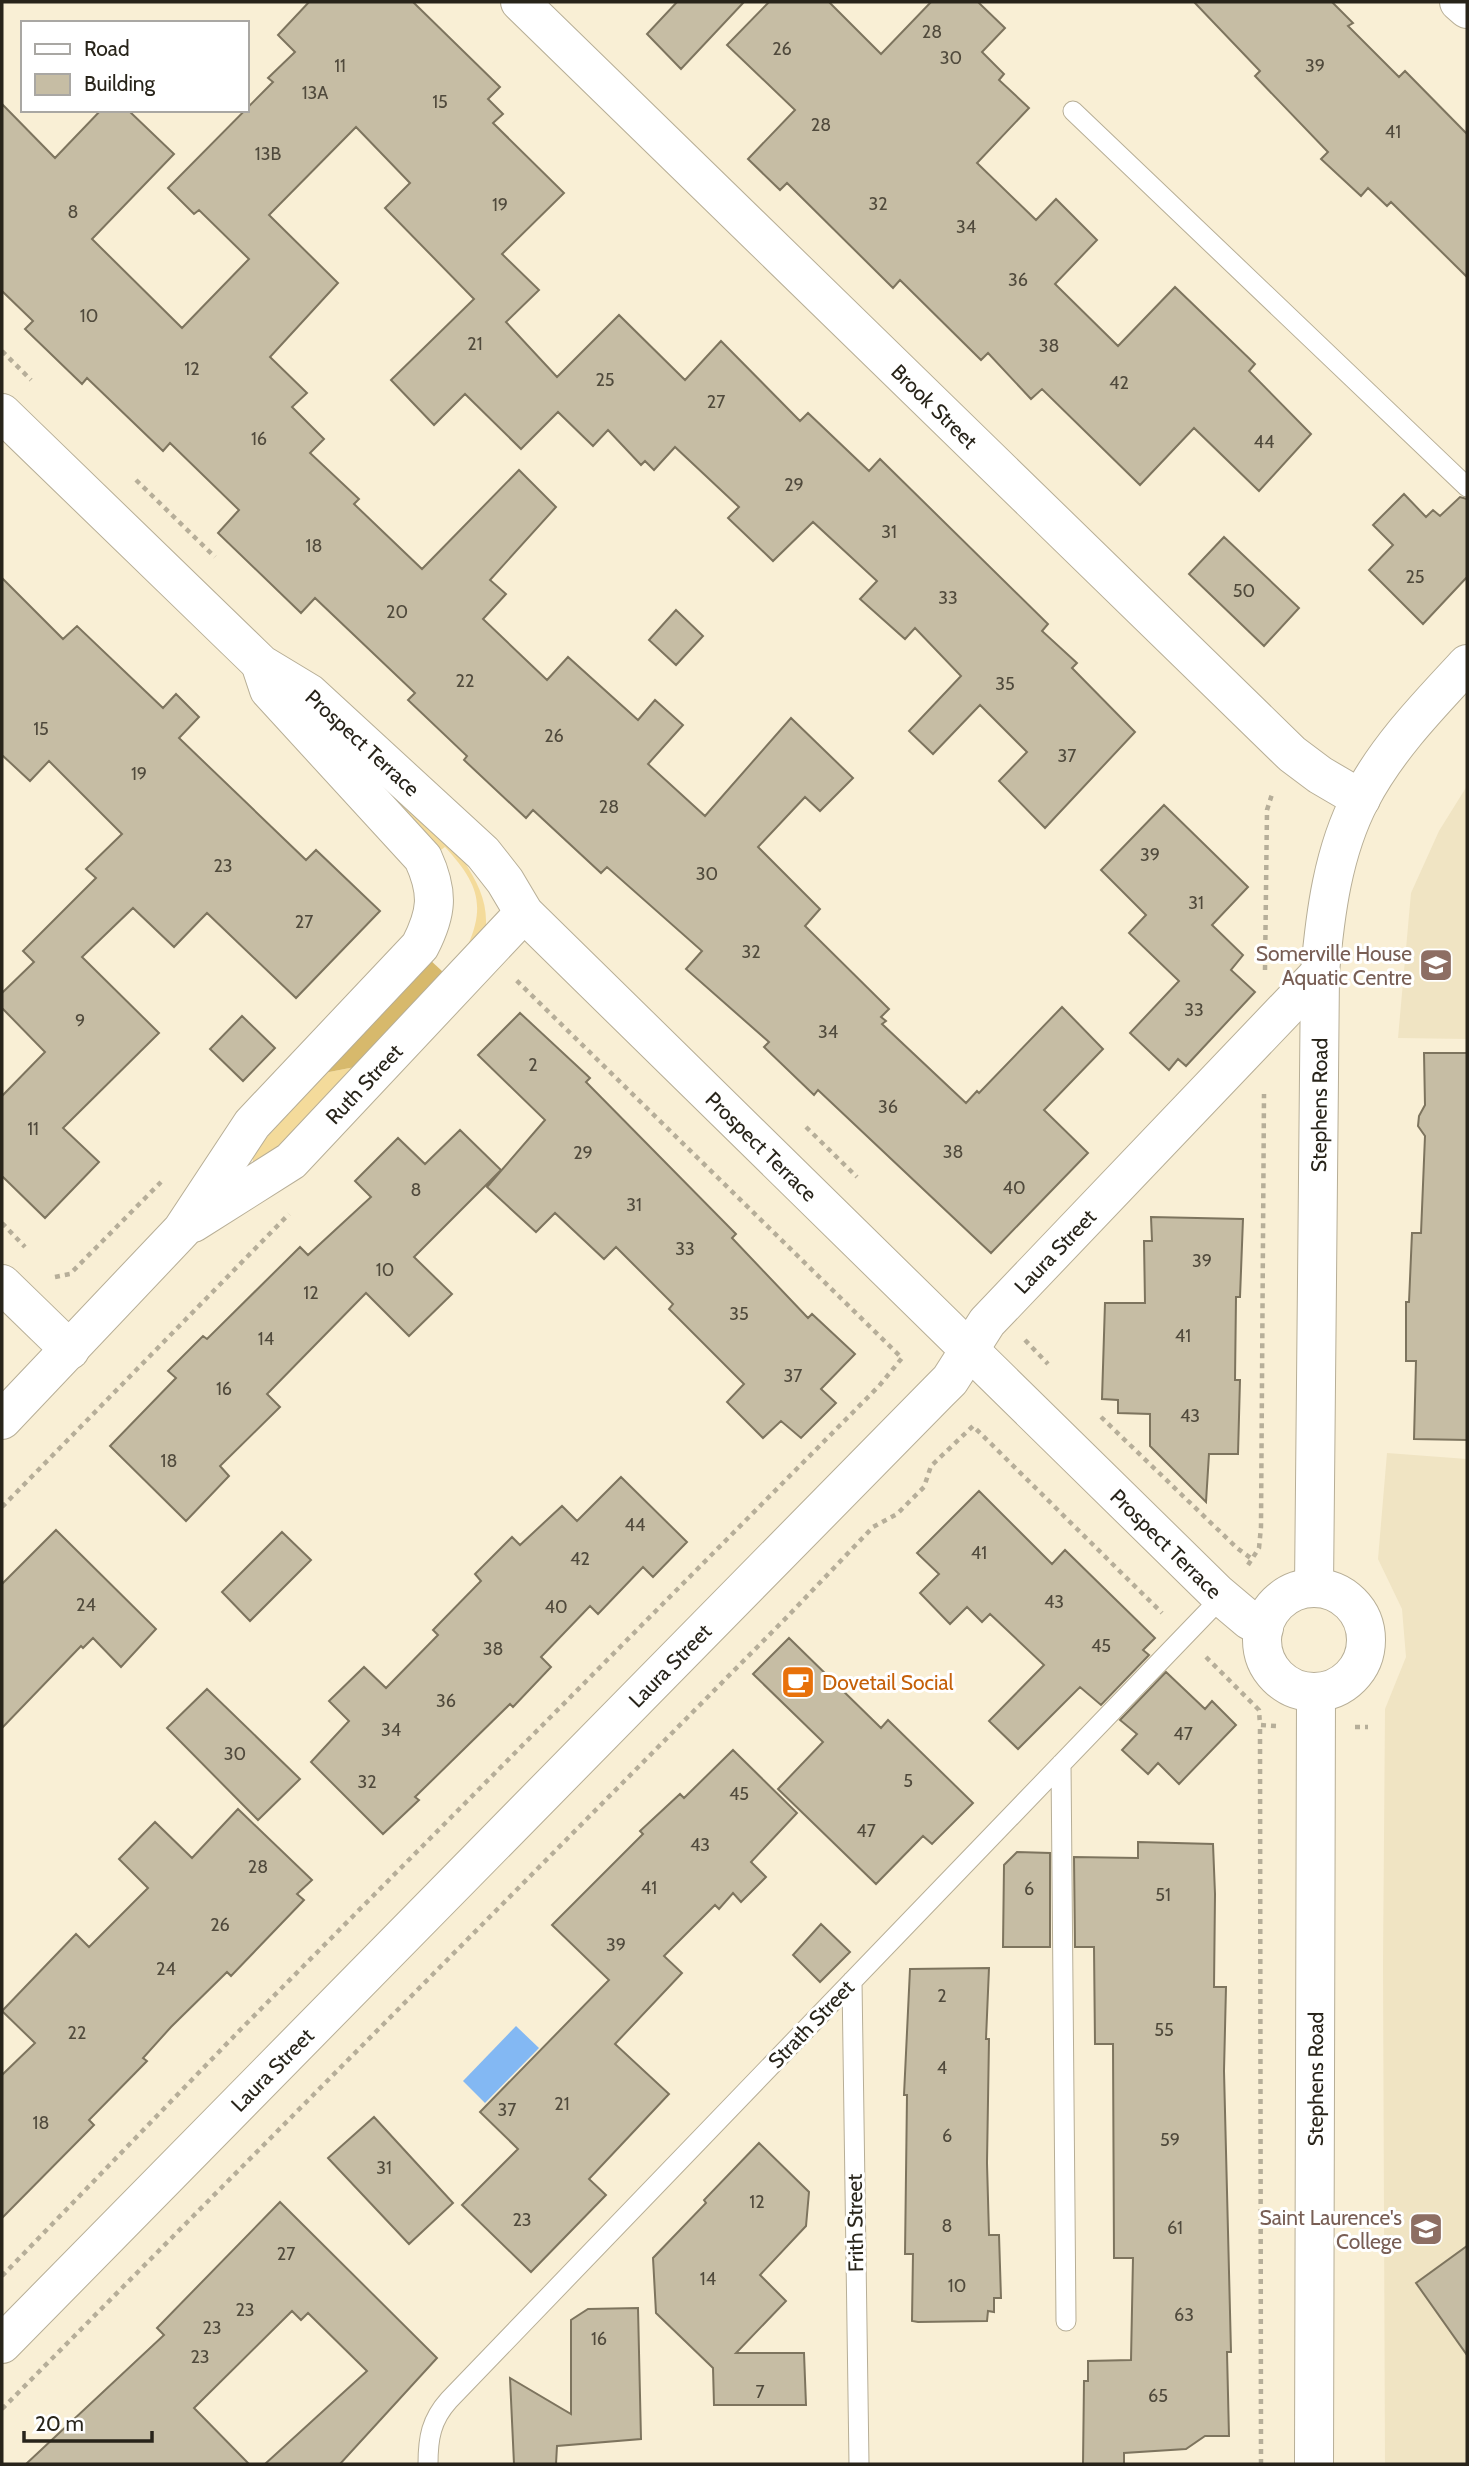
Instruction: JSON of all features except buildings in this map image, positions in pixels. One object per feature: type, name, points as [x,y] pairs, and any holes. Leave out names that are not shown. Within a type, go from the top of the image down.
[{"type":"street","name":"Brook Street","points":[[520,2],[1292,754],[1320,775],[1361,799]]},
{"type":"street","points":[[1459,2],[1467,9]]},
{"type":"street","name":"Prospect Terrace","points":[[2,413],[261,664],[309,693],[483,853],[505,881],[524,913],[1220,1595],[1249,1620],[1264,1628]]},
{"type":"street","name":"Prospect Terrace","points":[[261,664],[269,690],[422,858],[435,891],[435,908]]},
{"type":"street","name":"Stephens Road","points":[[1314,1588],[1320,973],[1332,879],[1351,820],[1394,746],[1467,664]]},
{"type":"street","name":"Ruth Street","points":[[2,1420],[182,1230],[251,1124],[420,947],[435,908]]},
{"type":"street","name":"Ruth Street","points":[[182,1230],[291,1161],[524,913]]},
{"type":"street","name":"Laura Street","points":[[2,2344],[950,1380],[988,1322],[1320,973]]},
{"type":"street","points":[[2,1284],[70,1350]]},
{"type":"street","points":[[1297,1590],[1332,1590],[1347,1600],[1359,1613],[1366,1630],[1367,1647],[1361,1664],[1350,1678],[1334,1689],[1316,1710],[1296,1689],[1280,1679],[1268,1664],[1262,1645],[1264,1628],[1270,1612],[1282,1599],[1297,1590]]},
{"type":"street","name":"Stephens Road","points":[[1314,2464],[1316,1710]]},
{"type":"lane","points":[[1073,111],[1467,487]]},
{"type":"lane","name":"Strath Street","points":[[428,2464],[430,2434],[441,2408],[1185,1636],[1220,1595]]},
{"type":"lane","points":[[1061,1764],[1066,2321]]},
{"type":"lane","name":"Frith Street","points":[[852,1981],[859,2464]]},
{"type":"path","points":[[2,351],[32,380]]},
{"type":"path","points":[[132,477],[222,564]]},
{"type":"path","points":[[1220,1595],[1243,1573],[1259,1548],[1261,1527],[1266,810],[1274,790]]},
{"type":"path","points":[[2,2276],[241,2029],[879,1386],[902,1358],[516,979],[507,989]]},
{"type":"path","points":[[799,1120],[865,1185]]},
{"type":"path","points":[[51,1278],[70,1275],[164,1179]]},
{"type":"path","points":[[2,1507],[294,1209]]},
{"type":"path","points":[[2,1223],[26,1248]]},
{"type":"path","points":[[1017,1333],[1056,1372]]},
{"type":"path","points":[[1093,1409],[1237,1548],[1252,1559]]},
{"type":"path","points":[[2,2409],[788,1617],[873,1527],[897,1514],[924,1486],[932,1466],[974,1426],[1259,1710],[1261,2464]]},
{"type":"path","points":[[1260,1725],[1316,1710],[1368,1727]]},
{"type":"shaded area","points":[[364,760],[464,861],[473,876],[483,899],[486,925],[468,945],[474,930],[477,904],[475,892],[464,870],[445,847],[435,854]]},
{"type":"shaded area","name":"Somerville House Aquatic Centre","points":[[1467,786],[1467,1039],[1398,1038],[1411,893],[1439,831]]},
{"type":"shaded area","points":[[428,958],[444,973],[360,1066],[324,1073]]},
{"type":"shaded area","points":[[360,1066],[262,1164],[253,1162],[253,1153],[324,1073]]},
{"type":"shaded area","points":[[1387,1453],[1467,1459],[1467,2464],[1385,2464],[1385,1709],[1406,1657],[1402,1609],[1378,1559]]},
{"type":"water","points":[[516,2026],[539,2048],[485,2103],[463,2081]]},
{"type":"place","name":"Somerville House Aquatic Centre","points":[[1436,965]]},
{"type":"place","name":"Dovetail Social","points":[[798,1682]]},
{"type":"place","name":"Saint Laurence's College","points":[[1426,2229]]}]
